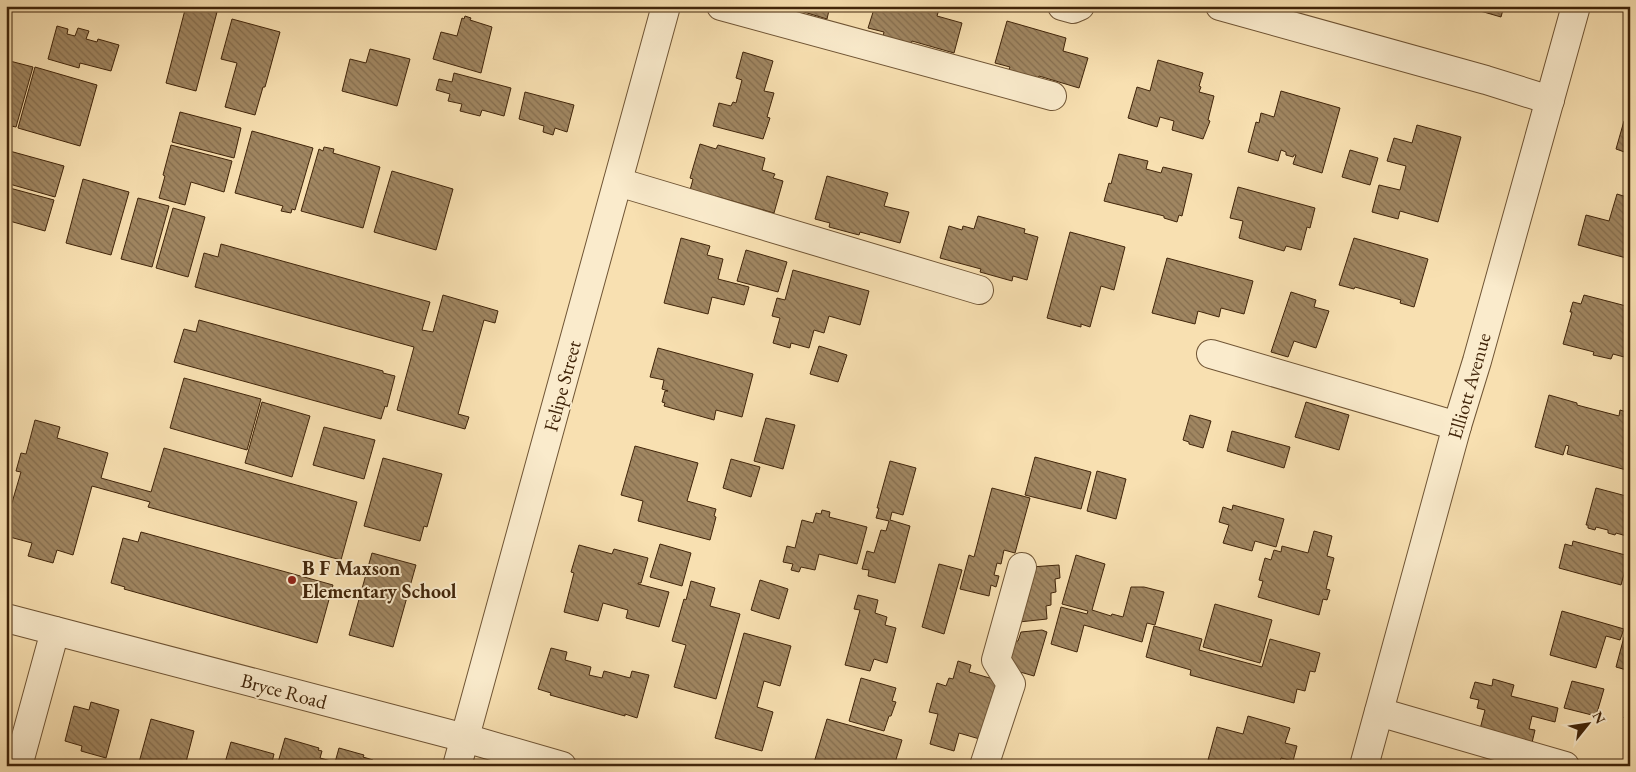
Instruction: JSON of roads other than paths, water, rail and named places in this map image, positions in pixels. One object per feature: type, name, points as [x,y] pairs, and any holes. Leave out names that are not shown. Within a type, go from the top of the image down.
[{"type":"street","name":"Felipe Street","points":[[457,766],[666,6]]},
{"type":"street","points":[[721,6],[1052,96]]},
{"type":"street","points":[[1062,6],[1073,9],[1080,6]]},
{"type":"street","points":[[1220,6],[1486,80],[1550,100]]},
{"type":"street","name":"Elliott Avenue","points":[[1364,766],[1457,426],[1477,361],[1576,6]]},
{"type":"street","points":[[618,182],[979,290]]},
{"type":"street","points":[[1211,354],[1457,426]]},
{"type":"street","points":[[984,766],[1011,684],[996,660],[1022,567]]},
{"type":"street","name":"Bryce Road","points":[[6,618],[465,738],[562,766]]},
{"type":"street","points":[[18,766],[55,632]]},
{"type":"street","points":[[1379,712],[1565,766]]},
{"type":"place","name":"B F Maxson Elementary School","points":[[292,580]]}]
